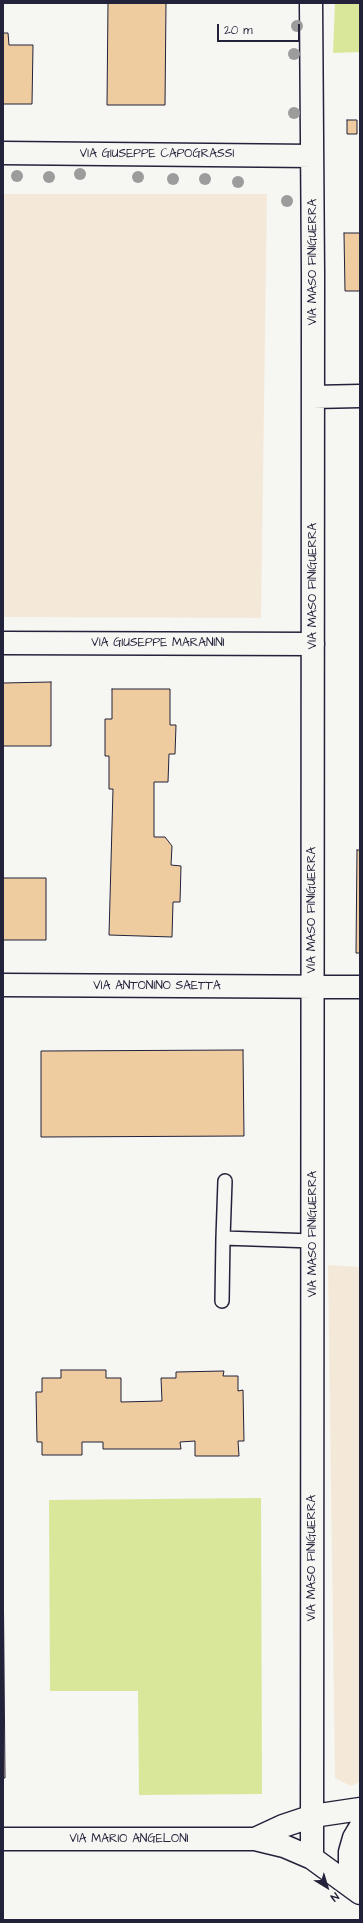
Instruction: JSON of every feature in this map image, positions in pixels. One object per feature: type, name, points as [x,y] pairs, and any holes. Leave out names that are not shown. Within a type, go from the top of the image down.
[{"type":"street","name":"VIA MASO FINIGUERRA","points":[[311,3],[313,396],[313,1816]]},
{"type":"street","name":"VIA GIUSEPPE CAPOGRASSI","points":[[3,153],[312,156]]},
{"type":"street","points":[[313,396],[360,396]]},
{"type":"street","name":"VIA GIUSEPPE MARANINI","points":[[3,643],[313,644]]},
{"type":"street","name":"VIA ANTONINO SAETTA","points":[[3,985],[360,987]]},
{"type":"street","name":"VIA MARIO ANGELONI","points":[[255,1839],[283,1826],[313,1816],[360,1809]]},
{"type":"street","points":[[312,1858],[313,1816]]},
{"type":"street","points":[[360,1828],[354,1838],[350,1852],[350,1866],[354,1881],[360,1892]]},
{"type":"street","name":"VIA MARIO ANGELONI","points":[[3,1839],[255,1839],[284,1846],[312,1858],[360,1892]]},
{"type":"lane","points":[[222,1301],[225,1181]]},
{"type":"lane","points":[[223,1238],[313,1241]]},
{"type":"shaded area","points":[[3,194],[267,194],[261,618],[3,617]]},
{"type":"shaded area","points":[[328,1265],[360,1267],[360,1782],[351,1786],[335,1778]]},
{"type":"green space","points":[[335,3],[360,3],[360,52],[333,53]]},
{"type":"green space","points":[[261,1498],[262,1794],[139,1795],[138,1691],[50,1691],[49,1500]]},
{"type":"building","points":[[108,3],[166,3],[165,105],[107,105]]},
{"type":"building","points":[[3,33],[8,33],[9,45],[33,45],[32,104],[3,104]]},
{"type":"building","points":[[347,120],[357,120],[357,134],[347,134]]},
{"type":"building","points":[[344,233],[360,233],[360,291],[345,291]]},
{"type":"building","points":[[51,682],[51,746],[3,746],[3,683]]},
{"type":"building","points":[[112,689],[170,689],[170,725],[176,725],[175,754],[169,754],[168,782],[154,782],[154,837],[165,837],[172,846],[171,865],[181,866],[180,902],[173,902],[172,937],[109,935],[113,789],[109,789],[109,756],[105,756],[105,719],[112,719]]},
{"type":"building","points":[[357,850],[360,850],[360,953],[356,953]]},
{"type":"building","points":[[3,878],[46,878],[46,940],[3,940]]},
{"type":"building","points":[[243,1050],[244,1136],[41,1137],[41,1051]]},
{"type":"building","points":[[61,1370],[106,1370],[106,1378],[121,1378],[121,1402],[162,1401],[161,1378],[176,1378],[176,1372],[224,1371],[223,1376],[238,1376],[238,1391],[243,1390],[244,1441],[238,1441],[239,1456],[195,1456],[195,1441],[180,1442],[181,1449],[103,1449],[103,1442],[82,1442],[82,1455],[42,1455],[42,1442],[37,1442],[36,1392],[42,1392],[42,1378],[61,1378]]},
{"type":"building","points":[[3,1551],[5,1778],[3,1778]]}]
